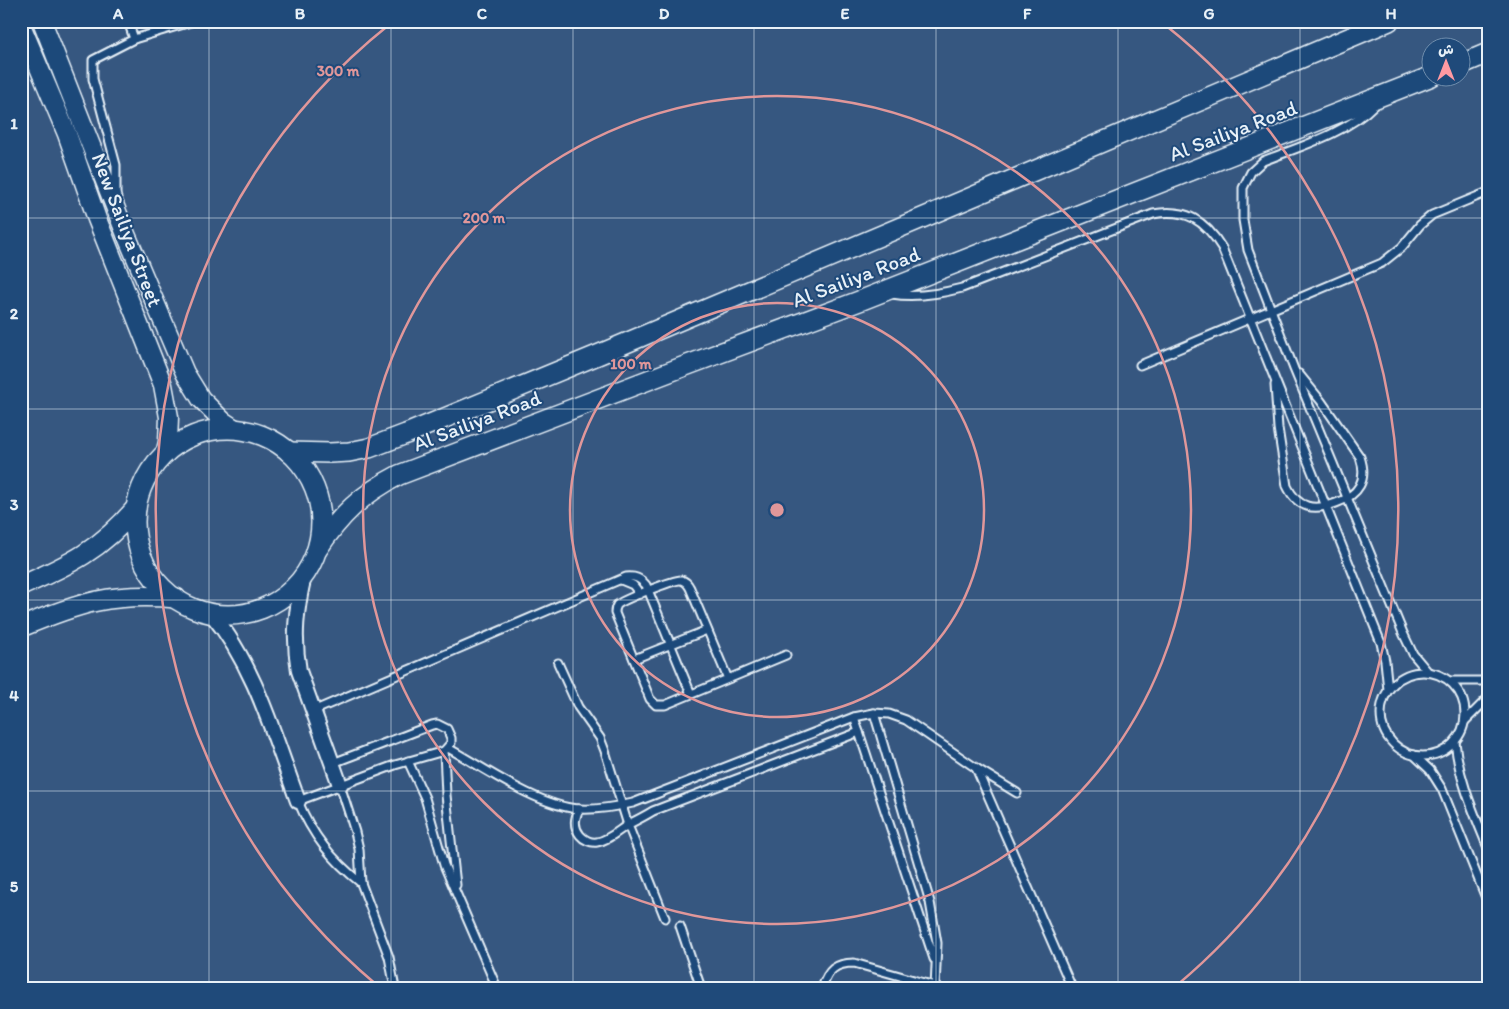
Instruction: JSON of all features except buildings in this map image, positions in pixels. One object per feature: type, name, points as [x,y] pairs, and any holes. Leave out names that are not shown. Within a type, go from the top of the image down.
[{"type":"main road","name":"Al Sailiya Road","points":[[289,452],[330,454],[349,452],[369,448],[406,434],[1389,21]]},
{"type":"main road","name":"Al Sailiya Road","points":[[317,550],[339,520],[361,499],[399,475],[882,292],[1422,80]]},
{"type":"main road","points":[[235,429],[255,433],[273,440],[289,452],[304,468],[315,487],[321,515],[321,529],[317,550],[304,576],[290,592],[272,604],[253,611],[232,614],[211,613],[192,608],[160,585],[148,568],[142,555],[136,529],[136,508],[142,488],[152,470],[165,454],[177,445],[198,435],[235,429]]},
{"type":"main road","points":[[21,586],[60,569],[94,549],[124,523],[136,508]]},
{"type":"main road","points":[[21,627],[78,604],[102,599],[127,596],[176,598]]},
{"type":"street","name":"New Sailiya Street","points":[[42,21],[117,210],[185,373],[201,399],[222,421],[235,429]]},
{"type":"street","name":"New Sailiya Street","points":[[21,25],[67,134],[97,219],[163,385],[169,417],[168,442],[165,454]]},
{"type":"street","points":[[304,576],[296,614],[296,652],[299,671],[340,785]]},
{"type":"street","points":[[211,613],[231,638],[247,666],[298,801]]},
{"type":"lane","points":[[128,21],[134,39]]},
{"type":"lane","points":[[117,210],[116,165],[93,79],[93,60],[134,39],[194,21]]},
{"type":"lane","points":[[1382,96],[1372,107],[1344,128],[1263,162],[1250,172],[1242,196],[1244,236],[1294,369],[1407,644],[1420,664],[1428,672]]},
{"type":"lane","points":[[1140,365],[1382,263],[1402,248],[1420,225],[1432,215],[1488,192]]},
{"type":"lane","points":[[882,292],[916,296],[933,295],[962,288],[1143,217],[1163,212],[1182,214],[1197,220],[1211,232],[1222,248],[1381,643],[1388,690]]},
{"type":"lane","points":[[1274,377],[1278,428],[1287,486],[1294,498],[1305,505],[1319,508],[1348,499],[1355,492],[1362,479],[1363,472],[1360,457],[1321,400],[1294,369]]},
{"type":"lane","points":[[313,711],[632,576],[646,585],[649,590],[691,694]]},
{"type":"lane","points":[[620,580],[627,581],[633,585],[640,594]]},
{"type":"lane","points":[[728,679],[690,588],[684,581],[678,580],[649,590],[620,603],[615,610],[650,699],[656,705],[665,705],[691,694],[728,679],[786,655]]},
{"type":"lane","points":[[634,659],[708,630]]},
{"type":"lane","points":[[558,663],[578,707],[600,738],[628,825],[665,918]]},
{"type":"lane","points":[[1413,755],[1432,755],[1448,748],[1455,742],[1465,721],[1465,707],[1458,691],[1450,681],[1437,674],[1428,672],[1402,677],[1388,690],[1381,707],[1382,725],[1385,733],[1397,747],[1413,755],[1430,770],[1442,790],[1488,903]]},
{"type":"lane","points":[[1450,681],[1488,681]]},
{"type":"lane","points":[[1465,721],[1488,698]]},
{"type":"lane","points":[[361,882],[347,872],[323,847],[298,801],[408,761],[446,750],[545,801],[579,809],[601,808],[633,803],[854,717],[874,713],[889,714],[906,720],[976,768],[1018,793]]},
{"type":"lane","points":[[822,988],[827,975],[831,971],[847,963],[854,963],[935,987],[937,943],[930,902],[874,713]]},
{"type":"lane","points":[[854,717],[937,966]]},
{"type":"lane","points":[[333,763],[438,724],[447,728],[452,738],[446,750],[446,795],[456,891]]},
{"type":"lane","points":[[579,809],[575,818],[576,828],[580,836],[588,842],[597,842],[612,836],[628,825],[654,812],[859,732]]},
{"type":"lane","points":[[1455,742],[1458,768],[1464,788],[1488,848]]},
{"type":"lane","points":[[408,761],[425,798],[440,852],[497,988]]},
{"type":"lane","points":[[976,768],[1072,988]]},
{"type":"lane","points":[[340,785],[359,849],[361,882],[388,957],[396,988]]},
{"type":"lane","points":[[680,926],[701,988]]}]
